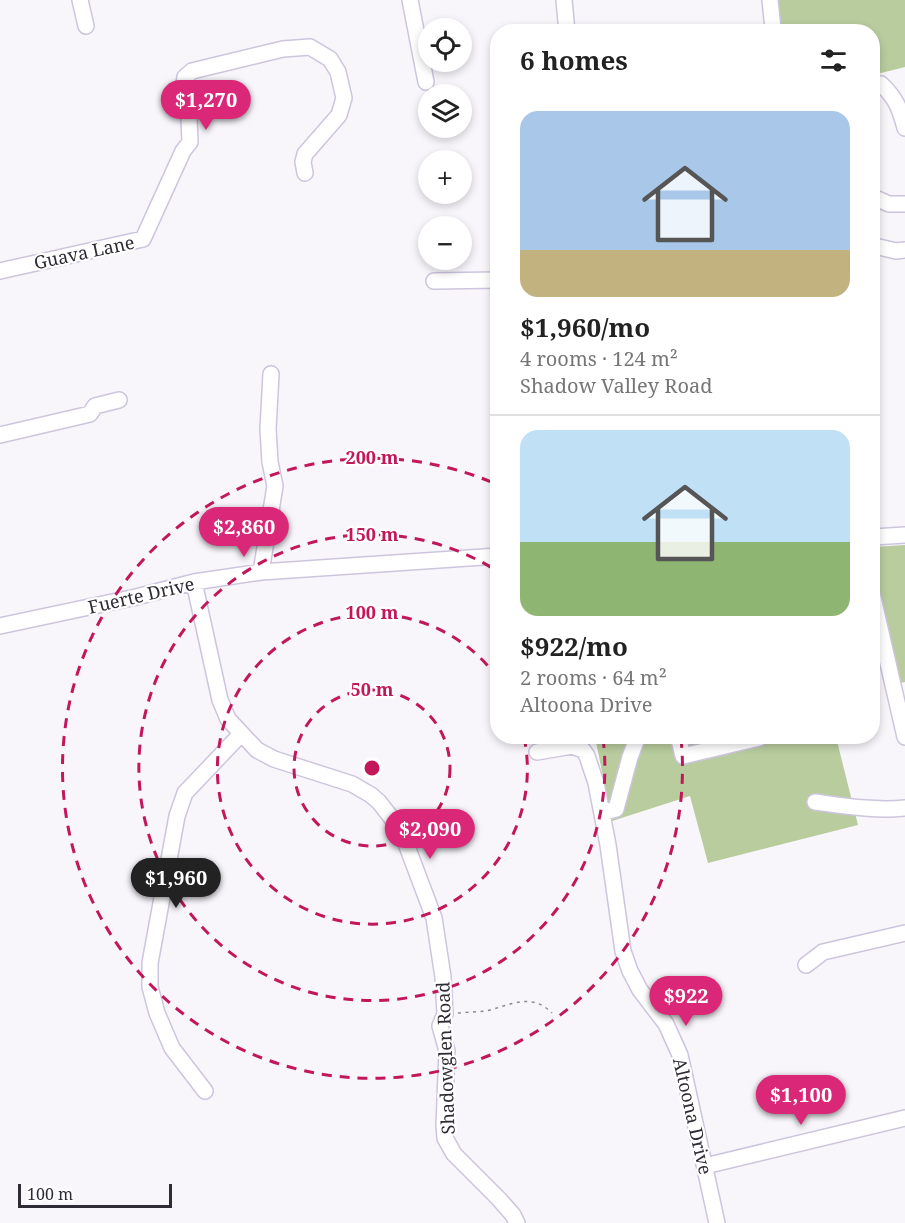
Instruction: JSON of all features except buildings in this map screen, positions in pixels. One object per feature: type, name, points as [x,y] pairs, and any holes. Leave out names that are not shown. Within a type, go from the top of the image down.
[{"type":"street","points":[[80,0],[86,26]]},
{"type":"street","points":[[410,0],[426,82]]},
{"type":"street","points":[[564,0],[566,24]]},
{"type":"street","points":[[770,0],[772,24]]},
{"type":"street","name":"Guava Lane","points":[[0,271],[143,239],[183,151],[190,142],[184,84],[185,77],[192,71],[283,49],[310,47],[330,58],[338,72],[344,98],[339,115],[305,154],[303,162],[305,172]]},
{"type":"street","points":[[880,84],[890,92],[899,106],[905,128]]},
{"type":"street","points":[[880,200],[889,204],[905,204]]},
{"type":"street","points":[[880,247],[896,251],[905,250]]},
{"type":"street","points":[[434,281],[490,280]]},
{"type":"street","points":[[261,572],[275,486],[270,462],[268,429],[271,374]]},
{"type":"street","points":[[0,435],[90,414],[95,406],[119,400]]},
{"type":"street","points":[[880,537],[905,536]]},
{"type":"street","name":"Fuerte Drive","points":[[0,626],[194,582],[261,572],[490,557]]},
{"type":"street","name":"Shadowglen Road","points":[[194,582],[220,700],[228,719],[257,750],[274,759],[361,789],[379,802],[402,833],[434,918],[443,977],[445,1014],[440,1026],[447,1051],[445,1138],[454,1154],[499,1199],[517,1223]]},
{"type":"street","points":[[880,628],[905,737]]},
{"type":"street","points":[[205,1091],[172,1048],[157,1012],[150,987],[150,963],[177,816],[185,794],[241,734]]},
{"type":"street","points":[[602,813],[616,809],[635,744]]},
{"type":"street","points":[[680,744],[683,756],[734,744]]},
{"type":"street","name":"Altoona Drive","points":[[537,752],[572,746],[583,750],[586,756],[596,783],[602,813],[623,951],[640,990],[666,1024],[680,1055],[717,1223]]},
{"type":"street","points":[[815,802],[864,809],[905,808]]},
{"type":"street","points":[[806,965],[823,952],[905,933]]},
{"type":"street","points":[[705,1166],[905,1118]]},
{"type":"path","points":[[445,1014],[484,1011],[525,1000],[544,1005],[552,1013]]},
{"type":"green space","points":[[770,0],[905,0],[905,67],[880,73],[880,24],[770,24]]},
{"type":"green space","points":[[905,545],[905,682],[896,684],[880,615],[880,547]]},
{"type":"green space","points":[[596,744],[838,744],[858,825],[708,863],[690,796],[612,821]]}]
